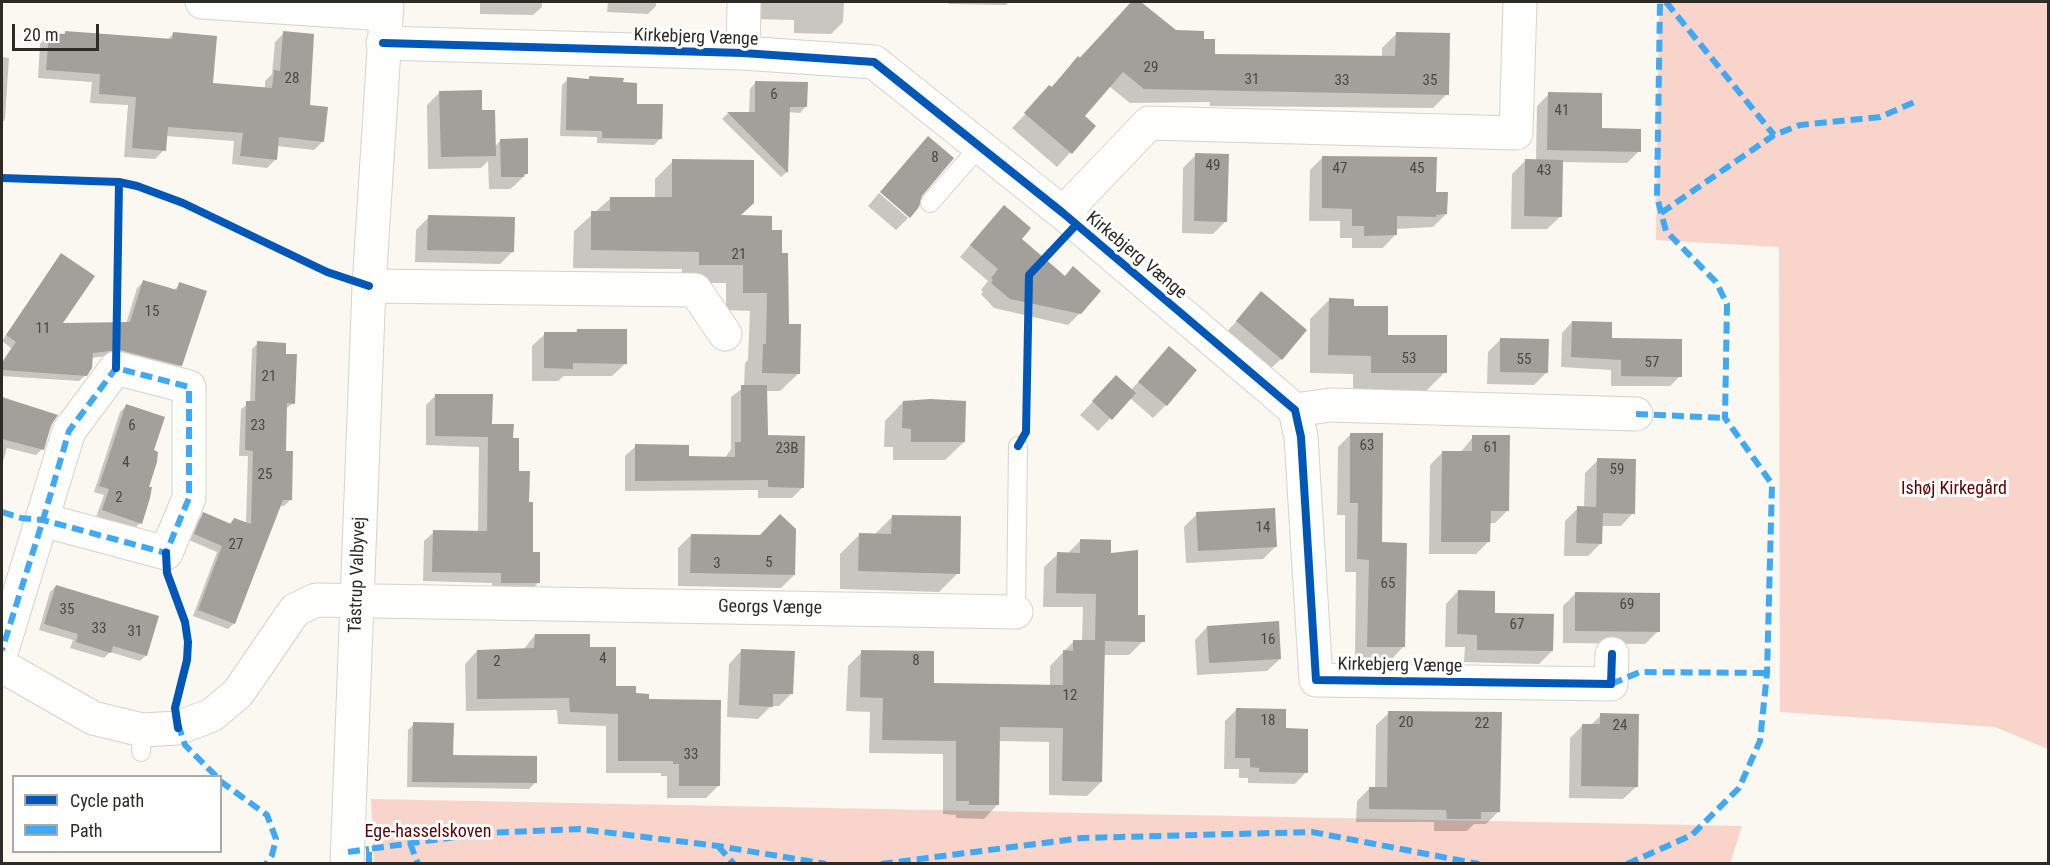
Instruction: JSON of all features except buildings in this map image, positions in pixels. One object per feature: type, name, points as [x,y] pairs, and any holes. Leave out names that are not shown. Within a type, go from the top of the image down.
[{"type":"street","points":[[202,2],[385,20]]},
{"type":"street","name":"Kirkebjerg Vænge","points":[[742,53],[744,2]]},
{"type":"street","name":"Kirkebjerg Vænge","points":[[1063,213],[1149,123],[1516,134],[1520,2]]},
{"type":"street","name":"Kirkebjerg Vænge","points":[[385,20],[742,53],[874,62],[1063,213],[1295,410],[1301,437],[1316,680],[1611,684],[1612,654]]},
{"type":"street","name":"Tåstrup Valbyvej","points":[[347,864],[369,286],[385,20]]},
{"type":"street","points":[[369,286],[695,290],[725,334]]},
{"type":"street","points":[[2,650],[69,431],[116,368],[189,387],[189,498],[166,553],[43,520]]},
{"type":"street","points":[[1295,410],[1330,405],[1636,414]]},
{"type":"street","name":"Georgs Vænge","points":[[2,666],[93,718],[142,741],[212,715],[238,693],[295,610],[316,600],[1017,612]]},
{"type":"lane","points":[[930,203],[980,146]]},
{"type":"lane","name":"Georgs Vænge","points":[[1017,446],[1017,612]]},
{"type":"green space","name":"Ishøj Kirkegård","points":[[1659,2],[2048,2],[2048,749],[1995,727],[1780,712],[1779,247],[1656,240]]},
{"type":"green space","name":"Ege-hasselskoven","points":[[371,799],[1742,826],[1730,864],[374,864]]},
{"type":"marked path","points":[[1627,864],[1692,835],[1739,788],[1760,741],[1767,673],[1772,484],[1725,418],[1727,304],[1716,282],[1666,231],[1657,197],[1660,2]]},
{"type":"marked path","points":[[1666,2],[1774,135]]},
{"type":"marked path","points":[[1661,213],[1774,135],[1800,125],[1880,117],[1917,101]]},
{"type":"marked path","points":[[2,512],[21,518],[43,520],[166,553],[189,498],[189,387],[116,368],[69,431],[43,520],[2,650]]},
{"type":"marked path","points":[[1636,414],[1725,418]]},
{"type":"marked path","points":[[1611,684],[1640,672],[1767,673]]},
{"type":"marked path","points":[[178,724],[185,745],[215,775]]},
{"type":"marked path","points":[[222,782],[267,815],[276,839],[272,855],[266,864]]},
{"type":"marked path","points":[[369,864],[369,849],[484,833],[579,829],[718,846],[826,864]]},
{"type":"marked path","points":[[881,864],[1082,838],[1312,832],[1479,864]]},
{"type":"marked path","points":[[410,843],[418,864]]},
{"type":"marked path","points":[[718,846],[734,864]]},
{"type":"marked path","points":[[348,852],[369,849]]},
{"type":"cycle path","points":[[383,43],[743,53],[874,62],[1063,213],[1295,410],[1301,437],[1316,680],[1611,684],[1612,654]]},
{"type":"cycle path","points":[[2,178],[119,182],[137,186],[183,203],[327,272],[369,286]]},
{"type":"cycle path","points":[[116,368],[119,182]]},
{"type":"cycle path","points":[[1018,446],[1026,432],[1029,275],[1076,225]]},
{"type":"cycle path","points":[[166,553],[167,573],[185,622],[188,642],[187,660],[175,708],[178,728]]}]
